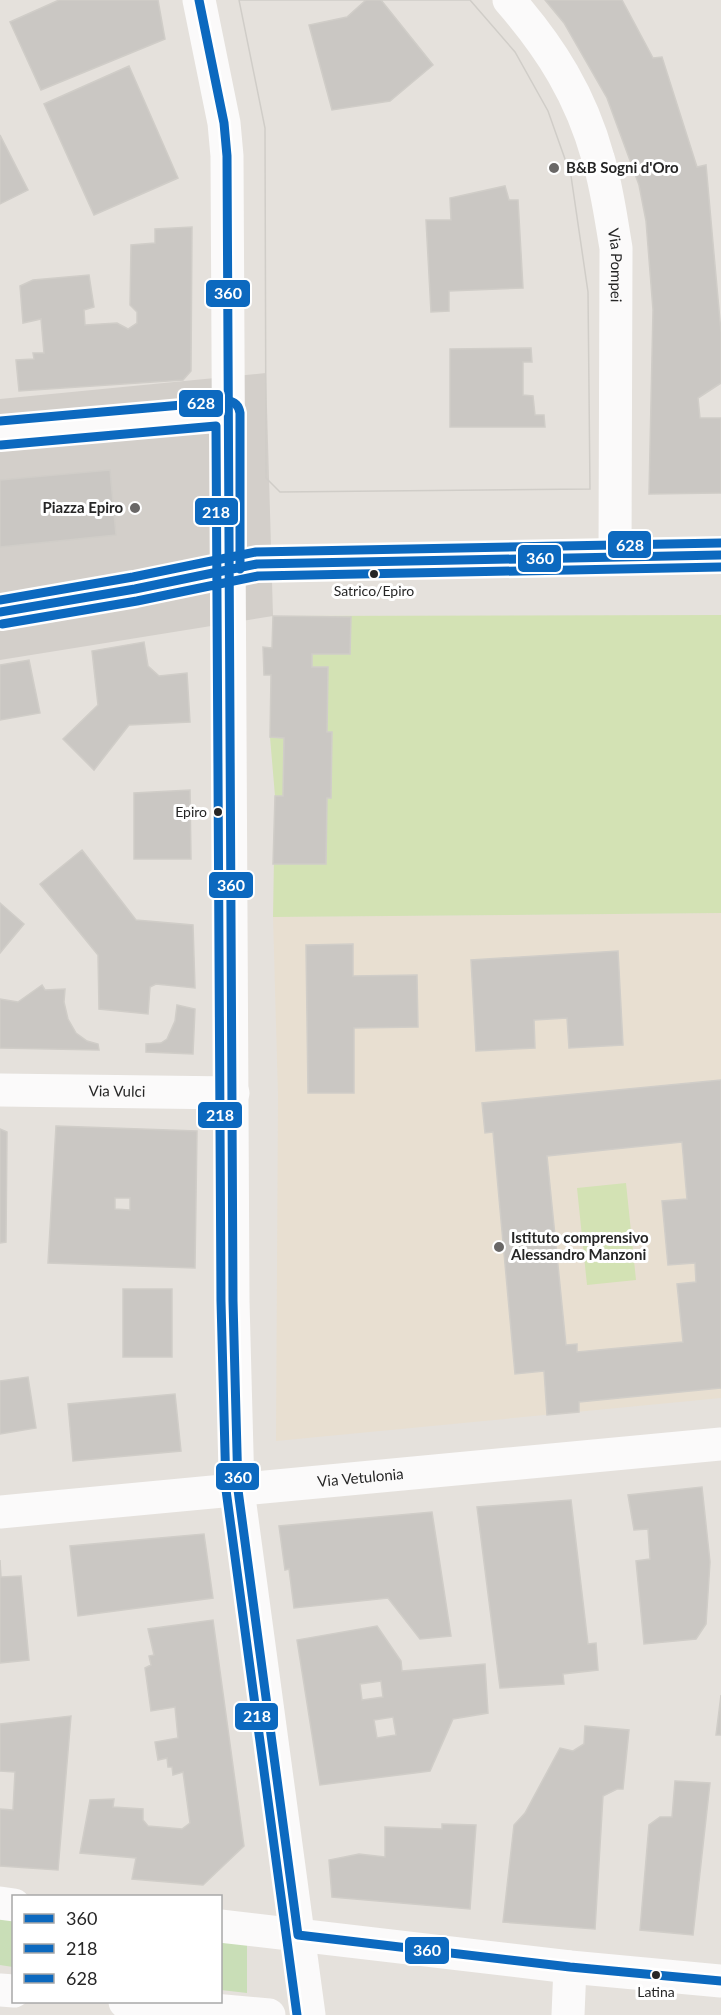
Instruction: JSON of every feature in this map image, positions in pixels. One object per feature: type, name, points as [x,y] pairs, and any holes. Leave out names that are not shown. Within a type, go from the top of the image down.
[{"type":"street","points":[[199,0],[225,134],[233,1301],[238,1490],[309,2015]]},
{"type":"street","name":"Via Pompei","points":[[509,0],[548,47],[571,87],[586,121],[599,160],[610,215],[616,248],[615,557]]},
{"type":"street","points":[[0,434],[131,420],[228,413]]},
{"type":"street","points":[[0,612],[135,589],[257,564],[721,555]]},
{"type":"street","name":"Via Vulci","points":[[0,1090],[233,1093]]},
{"type":"street","name":"Via Vetulonia","points":[[0,1512],[721,1444]]},
{"type":"street","points":[[222,1926],[570,1967],[721,1981]]},
{"type":"street","points":[[568,2015],[570,1967]]},
{"type":"street","points":[[146,2003],[269,2015]]},
{"type":"shaded area","name":"Piazza Epiro","points":[[266,373],[273,616],[0,660],[0,399]]},
{"type":"shaded area","name":"Istituto comprensivo Alessandro Manzoni","points":[[721,913],[721,1398],[276,1441],[278,1095],[273,917]]},
{"type":"green space","points":[[721,615],[721,913],[273,917],[275,796],[270,737],[271,675],[264,675],[263,647],[272,647],[273,616]]},
{"type":"green space","points":[[626,1183],[636,1280],[587,1285],[577,1188]]},
{"type":"green space","points":[[0,1915],[12,1917],[12,1967],[0,1965]]},
{"type":"green space","points":[[222,1940],[247,1943],[247,1993],[222,1990]]},
{"type":"building","points":[[59,0],[158,0],[165,39],[41,90],[10,22]]},
{"type":"building","points":[[239,0],[366,0],[347,17],[309,25],[332,110],[390,101],[433,65],[381,0],[470,0],[515,52],[548,111],[571,176],[588,292],[590,489],[280,492],[266,478],[265,128]],"holes":[[[505,186],[509,200],[518,200],[523,288],[449,291],[449,311],[431,312],[426,220],[451,220],[450,198]],[[531,348],[532,362],[523,362],[523,395],[533,396],[535,415],[544,415],[545,427],[450,427],[450,349]]]},
{"type":"building","points":[[239,0],[470,0],[515,52],[548,111],[571,176],[588,292],[590,489],[280,492],[266,478],[265,128]]},
{"type":"building","points":[[545,0],[622,0],[653,58],[662,57],[697,167],[706,165],[721,332],[721,383],[698,398],[700,418],[721,418],[721,493],[649,494],[653,310],[646,221],[639,185],[607,98],[564,23]]},
{"type":"building","points":[[129,66],[178,178],[94,215],[44,104]]},
{"type":"building","points":[[0,135],[28,190],[0,204]]},
{"type":"building","points":[[192,227],[191,371],[183,380],[19,391],[16,360],[34,359],[33,353],[44,353],[41,319],[23,323],[20,286],[33,280],[89,275],[94,307],[84,310],[85,325],[117,323],[128,329],[137,323],[137,312],[130,305],[131,245],[155,243],[155,229]]},
{"type":"building","points":[[110,470],[116,535],[0,547],[0,480]]},
{"type":"building","points":[[273,616],[351,617],[350,654],[312,654],[312,667],[328,667],[327,732],[332,732],[331,798],[327,798],[326,864],[273,864],[275,796],[283,796],[284,738],[270,737],[271,675],[264,675],[263,647],[272,648]]},
{"type":"building","points":[[144,642],[148,666],[159,676],[187,673],[190,722],[129,725],[94,770],[63,739],[98,705],[92,651]]},
{"type":"building","points":[[29,660],[40,713],[0,720],[0,665]]},
{"type":"building","points":[[190,790],[191,859],[134,859],[134,793]]},
{"type":"building","points":[[82,850],[136,920],[193,925],[195,988],[156,984],[150,987],[148,1014],[99,1009],[98,955],[40,884]]},
{"type":"building","points":[[0,903],[24,924],[0,953]]},
{"type":"building","points":[[353,944],[353,976],[417,975],[418,1027],[354,1028],[354,1093],[308,1093],[306,945]]},
{"type":"building","points":[[618,951],[623,1045],[569,1048],[567,1018],[534,1020],[535,1048],[476,1051],[471,960]]},
{"type":"building","points":[[42,985],[45,990],[65,989],[64,1002],[68,1019],[76,1033],[87,1041],[98,1044],[99,1050],[0,1048],[0,999],[18,1002]]},
{"type":"building","points":[[177,1005],[195,1009],[193,1054],[146,1052],[146,1044],[161,1043],[167,1039],[175,1021]]},
{"type":"building","points":[[721,1080],[721,1388],[579,1402],[579,1412],[547,1415],[544,1371],[515,1374],[493,1132],[485,1133],[482,1103]],"holes":[[[682,1142],[687,1199],[662,1201],[668,1265],[695,1263],[696,1282],[677,1284],[683,1342],[577,1352],[577,1344],[566,1345],[547,1156]]]},
{"type":"building","points":[[56,1126],[197,1131],[195,1268],[48,1263]],"holes":[[[115,1198],[130,1198],[130,1210],[115,1209]]]},
{"type":"building","points":[[0,1129],[7,1132],[6,1242],[0,1243]]},
{"type":"building","points":[[123,1289],[172,1289],[172,1357],[123,1357]]},
{"type":"building","points":[[28,1377],[36,1428],[0,1434],[0,1381]]},
{"type":"building","points":[[175,1394],[181,1451],[73,1461],[68,1404]]},
{"type":"building","points":[[702,1487],[710,1562],[706,1624],[696,1639],[644,1644],[636,1561],[650,1559],[648,1529],[634,1530],[628,1495]]},
{"type":"building","points":[[571,1500],[588,1644],[596,1643],[598,1670],[563,1674],[564,1684],[500,1688],[477,1507]]},
{"type":"building","points":[[432,1512],[451,1636],[420,1639],[388,1598],[294,1608],[289,1569],[285,1570],[279,1526]]},
{"type":"building","points":[[204,1534],[213,1598],[78,1616],[70,1546]]},
{"type":"building","points":[[0,1560],[1,1577],[21,1576],[29,1660],[0,1663]]},
{"type":"building","points":[[213,1620],[244,1846],[203,1885],[132,1879],[136,1858],[80,1853],[90,1800],[114,1799],[113,1807],[143,1809],[143,1820],[148,1826],[182,1829],[190,1823],[183,1772],[173,1775],[172,1767],[168,1767],[167,1758],[158,1760],[155,1742],[178,1738],[175,1707],[151,1711],[145,1668],[151,1665],[149,1656],[154,1655],[148,1629]]},
{"type":"building","points":[[377,1626],[401,1661],[402,1671],[485,1664],[488,1713],[453,1719],[430,1771],[320,1785],[297,1640]],"holes":[[[381,1681],[383,1697],[362,1700],[360,1684]],[[393,1717],[396,1735],[377,1738],[374,1720]]]},
{"type":"building","points":[[721,1695],[721,1735],[716,1735]]},
{"type":"building","points":[[71,1716],[58,1870],[0,1866],[0,1809],[13,1810],[15,1772],[0,1771],[0,1724]]},
{"type":"building","points":[[585,1726],[629,1730],[623,1789],[617,1789],[603,1796],[595,1929],[503,1922],[514,1825],[525,1813],[560,1748],[573,1751],[584,1744]]},
{"type":"building","points":[[675,1781],[710,1783],[693,1935],[640,1930],[649,1825],[660,1817],[672,1817]]},
{"type":"building","points":[[442,1824],[476,1825],[470,1909],[332,1897],[329,1860],[359,1854],[385,1857],[385,1827],[442,1829]]},
{"type":"transit line","name":"360","points":[[199,0],[224,123],[227,156],[233,1301],[238,1490],[298,1935],[570,1967],[721,1981]]},
{"type":"transit line","name":"628","points":[[0,421],[227,401],[234,403],[238,406],[240,413],[240,569]]},
{"type":"transit line","name":"218","points":[[1,445],[216,426],[221,1301],[226,1490],[297,2015]]},
{"type":"transit line","name":"628","points":[[0,600],[133,577],[256,552],[721,543]]},
{"type":"transit line","name":"360","points":[[0,612],[135,589],[257,564],[721,555]]},
{"type":"transit line","name":"218","points":[[2,624],[137,601],[258,576],[721,567]]},
{"type":"place","name":"B&B Sogni d'Oro","points":[[554,168]]},
{"type":"place","name":"Piazza Epiro","points":[[135,508]]},
{"type":"place","name":"Satrico/Epiro","points":[[374,574]]},
{"type":"place","name":"Epiro","points":[[218,812]]},
{"type":"place","name":"Istituto comprensivo Alessandro Manzoni","points":[[499,1247]]},
{"type":"place","name":"Latina","points":[[656,1975]]}]
